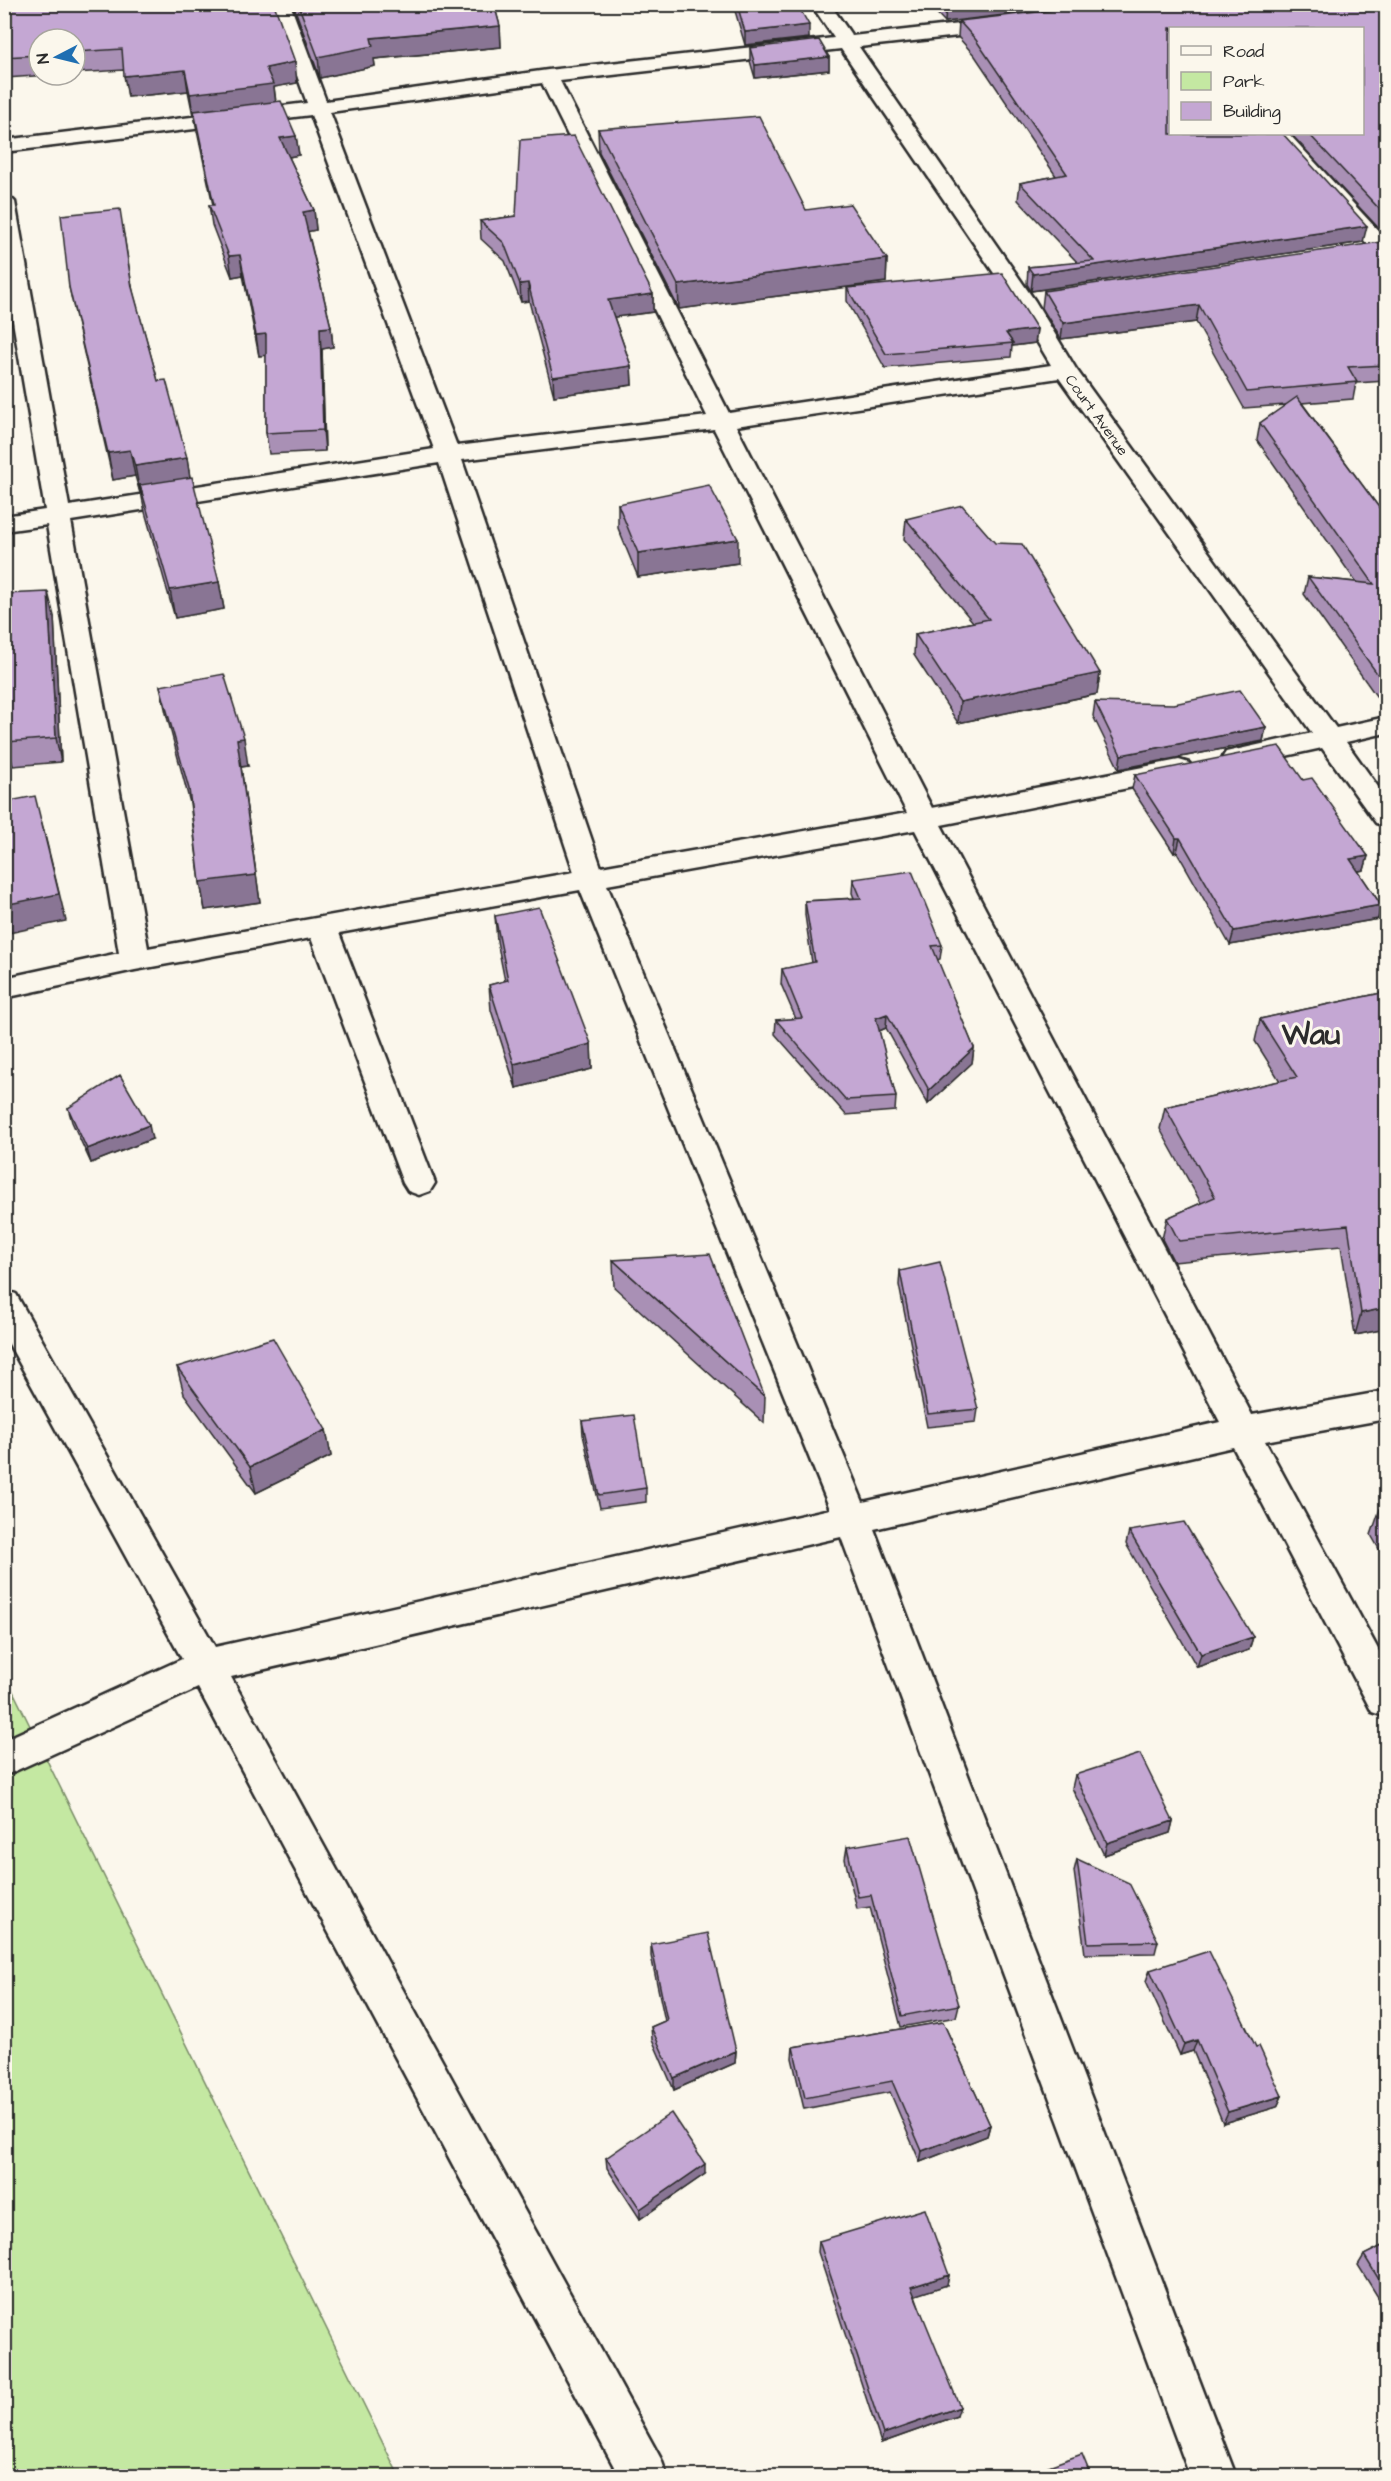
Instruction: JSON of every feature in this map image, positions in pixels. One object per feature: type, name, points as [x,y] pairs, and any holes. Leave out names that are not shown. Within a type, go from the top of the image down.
[{"type":"street","points":[[280,4],[448,454],[590,878],[853,1521],[1214,2476]]},
{"type":"street","name":"Court Avenue","points":[[820,4],[846,43],[1036,299],[1065,370],[1386,817]]},
{"type":"street","points":[[4,146],[317,108],[548,76],[1021,23]]},
{"type":"street","points":[[548,76],[923,819],[1241,1431],[1386,1700]]},
{"type":"street","points":[[1279,135],[1386,249]]},
{"type":"street","points":[[4,202],[135,960]]},
{"type":"street","points":[[1361,252],[1386,249]]},
{"type":"street","points":[[4,524],[448,454],[721,421],[1065,370]]},
{"type":"street","points":[[4,988],[135,960],[923,819],[1329,739],[1386,725]]},
{"type":"street","points":[[322,928],[419,1183]]},
{"type":"street","points":[[4,1303],[206,1666],[644,2476]]},
{"type":"street","points":[[4,1759],[206,1666],[853,1521],[1241,1431],[1386,1405]]},
{"type":"green space","points":[[5,1675],[399,2476],[5,2476]]},
{"type":"building","points":[[4,4],[274,4],[295,62],[266,68],[273,84],[190,94],[185,70],[124,76],[122,49],[87,51],[87,27],[27,27],[27,56],[4,57]]},
{"type":"building","points":[[298,4],[494,4],[500,26],[371,38],[373,46],[318,57]]},
{"type":"building","points":[[737,4],[797,4],[809,25],[745,32]]},
{"type":"building","points":[[1108,4],[1386,4],[1386,216],[1310,135],[1364,135],[1364,27],[1169,27],[1169,135],[1284,135],[1367,226],[1033,274],[1028,267],[1094,261],[1020,183],[1067,174],[976,40],[959,21]]},
{"type":"building","points":[[819,40],[829,57],[755,65],[750,48]]},
{"type":"building","points":[[281,101],[296,136],[280,138],[314,210],[303,212],[331,327],[320,328],[323,430],[266,433],[266,334],[256,335],[240,255],[229,256],[209,205],[214,205],[194,111]]},
{"type":"building","points":[[759,116],[806,210],[850,204],[887,259],[678,285],[598,129]]},
{"type":"building","points":[[574,136],[653,294],[608,300],[631,366],[553,377],[528,283],[520,284],[504,243],[480,221],[516,216],[520,140]]},
{"type":"building","points":[[120,209],[132,287],[158,381],[166,380],[187,458],[135,466],[130,450],[108,453],[69,287],[61,215]]},
{"type":"building","points":[[1386,243],[1386,365],[1348,367],[1357,382],[1247,392],[1199,305],[1063,323],[1044,291]]},
{"type":"building","points":[[1002,273],[1037,329],[1006,333],[1013,343],[886,354],[847,288]]},
{"type":"building","points":[[1297,397],[1386,517],[1386,686],[1308,577],[1374,584],[1260,423]]},
{"type":"building","points":[[192,477],[219,582],[170,590],[140,485]]},
{"type":"building","points":[[709,485],[738,539],[638,553],[618,504]]},
{"type":"building","points":[[962,505],[995,543],[1022,544],[1100,673],[960,702],[915,634],[989,619],[906,519]]},
{"type":"building","points":[[48,592],[56,738],[7,742],[4,594]]},
{"type":"building","points":[[224,674],[244,738],[237,739],[256,875],[200,882],[189,789],[160,686]]},
{"type":"building","points":[[1240,690],[1266,727],[1121,755],[1095,702],[1174,704]]},
{"type":"building","points":[[1279,746],[1303,780],[1312,778],[1368,856],[1350,859],[1381,905],[1234,931],[1180,838],[1176,838],[1135,775]]},
{"type":"building","points":[[35,796],[59,894],[4,905],[4,802]]},
{"type":"building","points":[[912,871],[942,945],[932,946],[974,1048],[929,1090],[887,1014],[876,1018],[896,1097],[846,1100],[776,1020],[802,1018],[782,969],[815,962],[805,901],[861,898],[853,879]]},
{"type":"building","points":[[539,907],[591,1044],[514,1064],[489,985],[508,980],[495,916]]},
{"type":"building","points":[[1386,992],[1386,1308],[1361,1313],[1348,1225],[1179,1241],[1167,1218],[1215,1197],[1165,1107],[1297,1077],[1260,1019]]},
{"type":"building","points":[[120,1075],[149,1125],[87,1149],[68,1108]]},
{"type":"building","points":[[710,1254],[765,1397],[613,1260]]},
{"type":"building","points":[[940,1262],[978,1409],[928,1414],[900,1271]]},
{"type":"building","points":[[273,1338],[326,1430],[250,1467],[177,1367]]},
{"type":"building","points":[[634,1415],[646,1488],[599,1495],[582,1421]]},
{"type":"building","points":[[1386,1507],[1386,1519],[1380,1509]]},
{"type":"building","points":[[1184,1522],[1253,1637],[1201,1654],[1129,1531]]},
{"type":"building","points":[[1140,1754],[1173,1821],[1107,1843],[1075,1775]]},
{"type":"building","points":[[910,1836],[959,2005],[902,2016],[871,1895],[858,1897],[847,1847]]},
{"type":"building","points":[[1077,1859],[1129,1883],[1158,1941],[1088,1943]]},
{"type":"building","points":[[708,1933],[736,2051],[674,2078],[651,2027],[667,2020],[651,1944]]},
{"type":"building","points":[[1209,1951],[1256,2047],[1259,2046],[1282,2096],[1228,2112],[1197,2040],[1184,2044],[1150,1970]]},
{"type":"building","points":[[943,2022],[990,2125],[922,2151],[892,2081],[805,2098],[793,2047]]},
{"type":"building","points":[[671,2113],[705,2164],[640,2209],[606,2158]]},
{"type":"building","points":[[925,2209],[949,2275],[911,2287],[960,2407],[883,2434],[819,2241]]},
{"type":"building","points":[[1386,2244],[1386,2291],[1364,2255]]},
{"type":"building","points":[[1082,2454],[1091,2476],[1021,2476]]},
{"type":"district","name":"Wau","points":[[1311,1034]]}]
